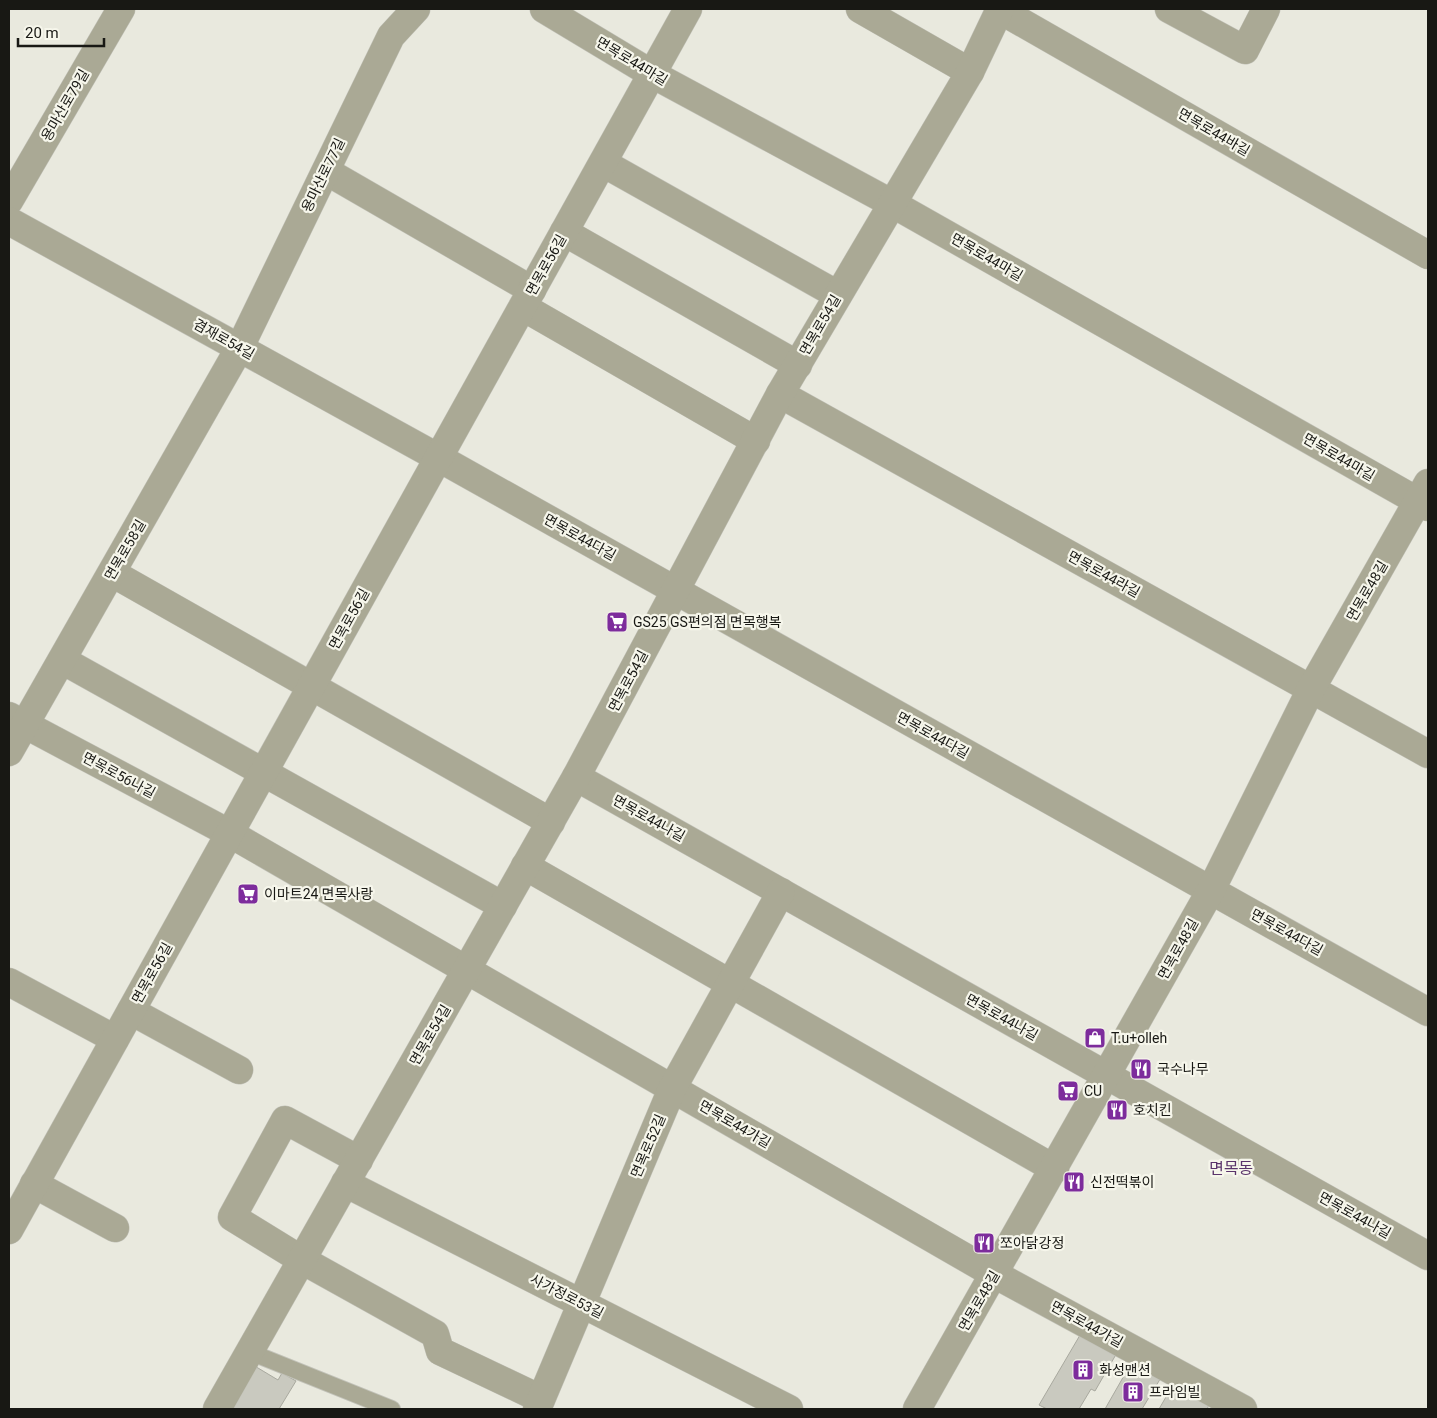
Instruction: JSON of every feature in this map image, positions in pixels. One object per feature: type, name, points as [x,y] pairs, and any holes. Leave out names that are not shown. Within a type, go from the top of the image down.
[{"type":"street","name":"용마산로79길","points":[[9,201],[121,9]]},
{"type":"street","name":"용마산로77길","points":[[240,347],[391,36],[416,9]]},
{"type":"street","name":"면목로44마길","points":[[544,9],[652,74],[893,204],[1425,497]]},
{"type":"street","name":"면목로56길","points":[[9,1230],[688,9]]},
{"type":"street","points":[[860,9],[970,72]]},
{"type":"street","name":"면목로54길","points":[[217,1409],[551,822],[677,591],[780,394],[970,72],[1000,9]]},
{"type":"street","name":"면목로44바길","points":[[1000,9],[1428,255]]},
{"type":"street","points":[[1169,9],[1245,50],[1266,9]]},
{"type":"street","points":[[603,163],[838,295]]},
{"type":"street","points":[[326,171],[756,441]]},
{"type":"street","name":"겸재로54길","points":[[9,221],[439,458]]},
{"type":"street","points":[[564,232],[798,365]]},
{"type":"street","name":"면목로58길","points":[[9,752],[17,720],[62,660],[240,347]]},
{"type":"street","name":"면목로44라길","points":[[780,394],[1428,754]]},
{"type":"street","name":"면목로44다길","points":[[439,458],[1428,1012]]},
{"type":"street","name":"면목로48길","points":[[917,1409],[1211,890],[1311,689],[1425,497]]},
{"type":"street","points":[[112,573],[551,822]]},
{"type":"street","points":[[62,660],[503,906]]},
{"type":"street","name":"면목로56나길","points":[[17,720],[229,834]]},
{"type":"street","name":"면목로44나길","points":[[576,777],[1428,1256]]},
{"type":"street","name":"면목로44가길","points":[[229,834],[994,1274],[1243,1409]]},
{"type":"street","points":[[525,866],[730,985],[1055,1168]]},
{"type":"street","name":"면목로52길","points":[[539,1404],[672,1088],[781,892]]},
{"type":"street","points":[[9,982],[115,1039]]},
{"type":"street","points":[[131,1011],[239,1070]]},
{"type":"street","points":[[358,1160],[284,1120],[232,1217],[302,1260],[435,1334],[440,1351],[539,1404]]},
{"type":"street","name":"사가정로53길","points":[[345,1183],[789,1409]]},
{"type":"street","points":[[34,1184],[115,1228]]},
{"type":"lane","points":[[250,1352],[392,1409]]},
{"type":"building","name":"화성맨션","points":[[1083,1330],[1118,1351],[1095,1391],[1091,1389],[1079,1409],[1047,1409],[1039,1405]]},
{"type":"building","name":"프라임빌","points":[[1133,1360],[1162,1376],[1142,1409],[1105,1409]]},
{"type":"building","points":[[253,1365],[278,1380],[282,1373],[296,1381],[279,1409],[226,1409]]},
{"type":"building","points":[[1177,1378],[1213,1398],[1207,1409],[1159,1409]]},
{"type":"place","name":"GS25 GS편의점 면목행복","points":[[617,622]]},
{"type":"place","name":"이마트24 면목사랑","points":[[248,894]]},
{"type":"place","name":"T.u+olleh","points":[[1095,1038]]},
{"type":"place","name":"국수나무","points":[[1141,1069]]},
{"type":"place","name":"CU","points":[[1068,1091]]},
{"type":"place","name":"호치킨","points":[[1117,1110]]},
{"type":"place","name":"신전떡볶이","points":[[1074,1182]]},
{"type":"place","name":"쪼아닭강정","points":[[984,1243]]},
{"type":"place","name":"화성맨션","points":[[1083,1370]]},
{"type":"place","name":"프라임빌","points":[[1133,1392]]},
{"type":"district","name":"면목동","points":[[1231,1168]]}]
